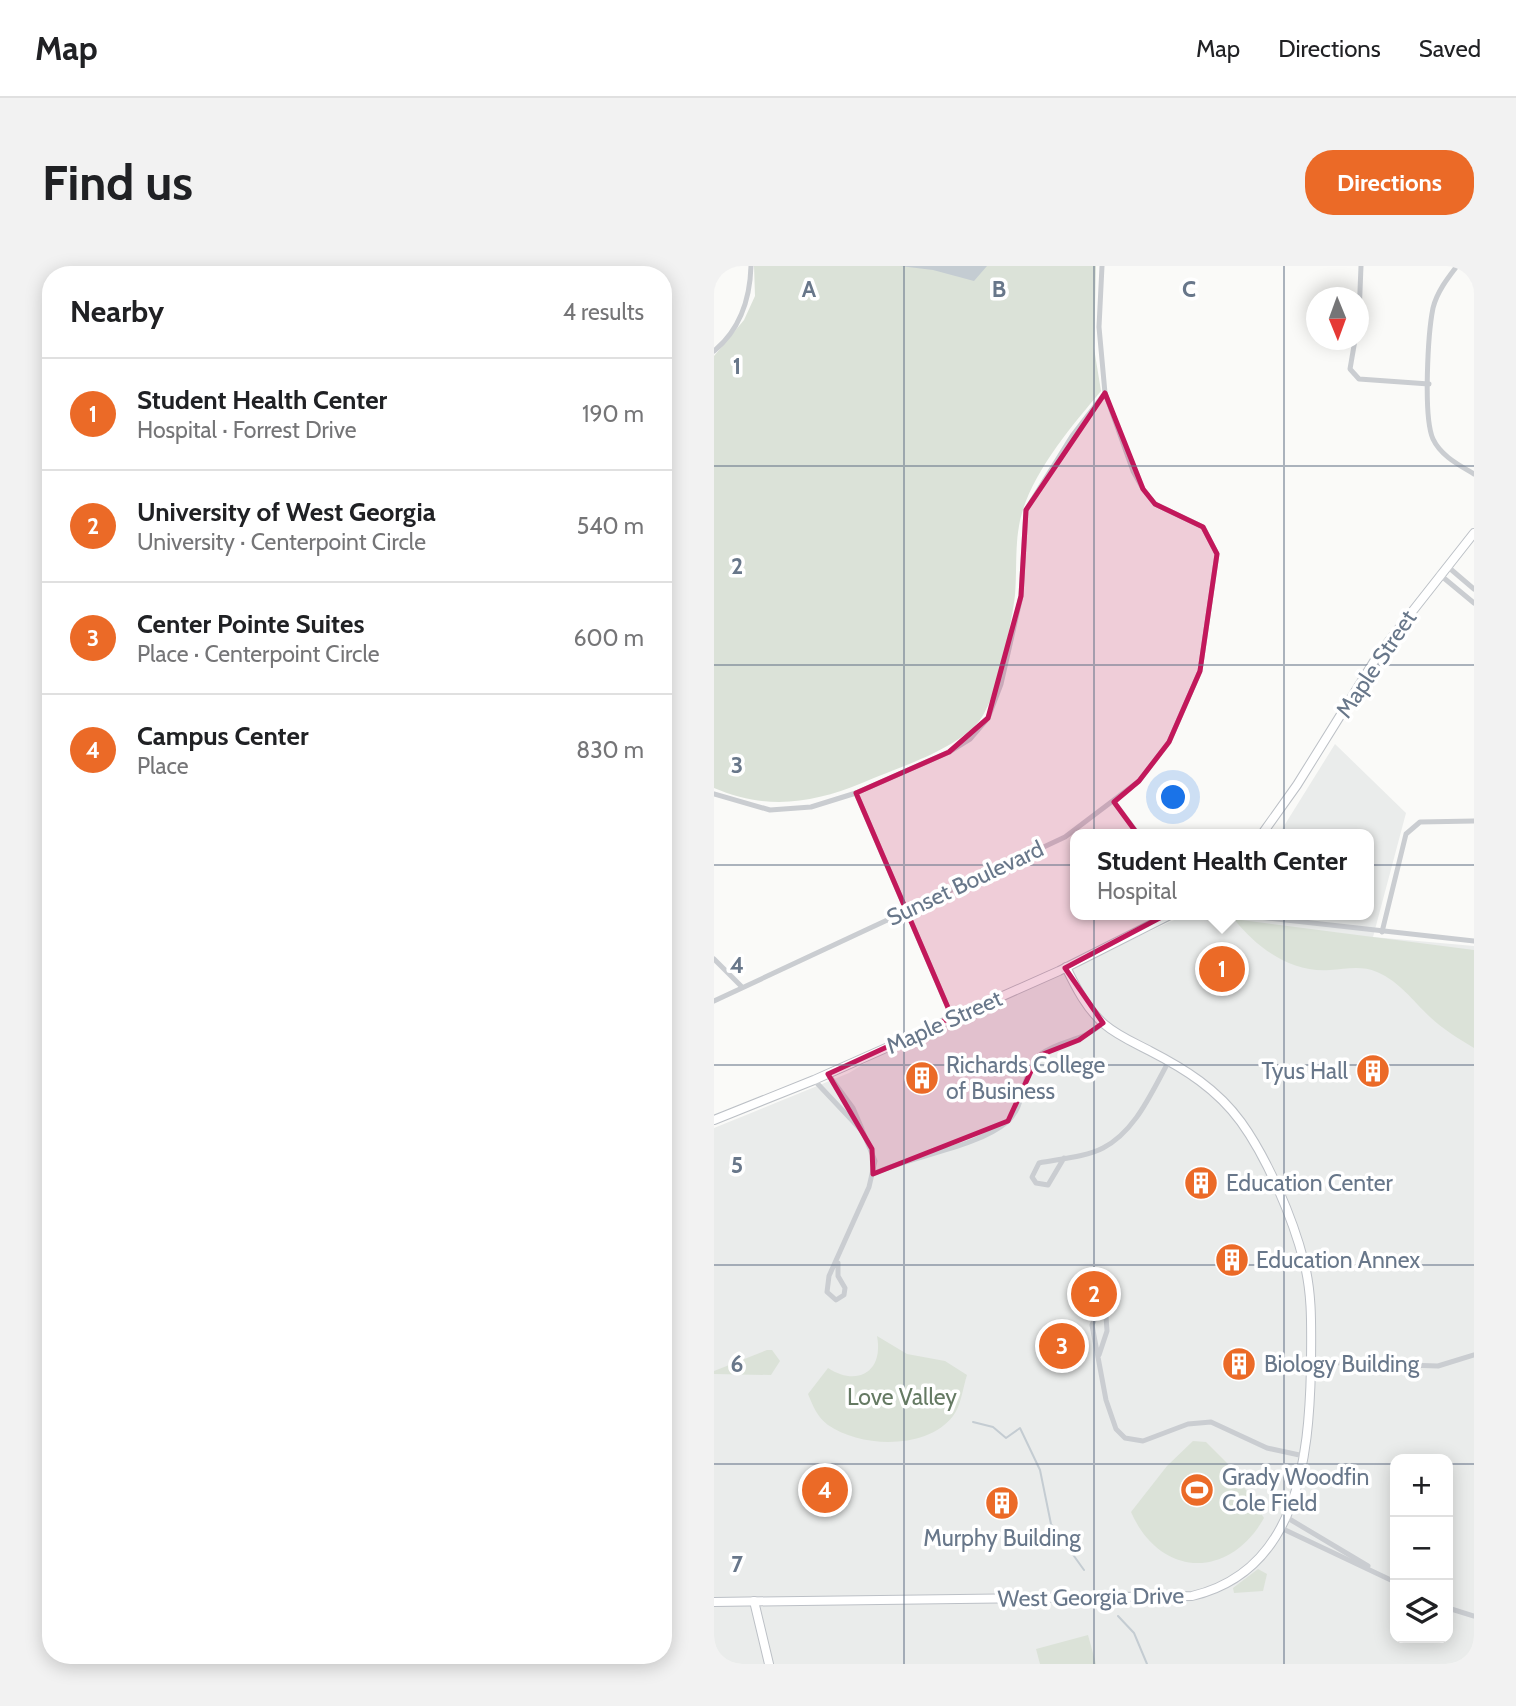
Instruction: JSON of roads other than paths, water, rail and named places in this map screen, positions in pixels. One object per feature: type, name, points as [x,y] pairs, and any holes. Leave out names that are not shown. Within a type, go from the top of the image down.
[{"type":"street","points":[[714,351],[743,314],[750,296],[751,266]]},
{"type":"street","name":"Sunset Boulevard","points":[[1076,829],[1139,781],[1169,742],[1200,671],[1217,554],[1203,527],[1155,504],[1133,471],[1105,393],[1100,338],[1102,266]]},
{"type":"street","points":[[1360,287],[1361,266]]},
{"type":"street","points":[[1457,266],[1441,288],[1433,307],[1429,384],[1432,437],[1451,460],[1474,474]]},
{"type":"street","points":[[1353,350],[1350,369],[1359,379],[1429,384]]},
{"type":"street","points":[[714,794],[750,806],[788,811],[856,793],[948,752],[970,739],[988,718],[1001,684],[1021,596],[1026,510],[1072,436],[1105,393]]},
{"type":"street","name":"Maple Street","points":[[1266,829],[1297,785],[1378,655],[1439,574],[1474,533]]},
{"type":"street","points":[[1447,566],[1474,589]]},
{"type":"street","points":[[1439,574],[1474,603]]},
{"type":"street","points":[[856,793],[952,1017]]},
{"type":"street","points":[[1114,802],[1134,829]]},
{"type":"street","points":[[1382,932],[1406,834],[1420,822],[1474,821]]},
{"type":"street","name":"Sunset Boulevard","points":[[714,1001],[1070,833]]},
{"type":"street","name":"Maple Street","points":[[714,1120],[828,1074],[1066,967],[1160,920]]},
{"type":"street","points":[[1282,920],[1474,941]]},
{"type":"street","points":[[714,959],[741,986]]},
{"type":"street","name":"West Georgia Drive","points":[[714,1602],[1192,1596],[1222,1587],[1240,1577],[1259,1560],[1281,1528],[1305,1456],[1311,1318],[1305,1263],[1251,1136],[1219,1096],[1169,1061],[1103,1023],[1085,1003],[1066,967]]},
{"type":"street","points":[[873,1174],[964,1143],[1008,1121],[1038,1056],[1051,1047],[1079,1040],[1103,1023]]},
{"type":"street","points":[[1064,1158],[1048,1185],[1036,1183],[1032,1177],[1039,1163],[1102,1149],[1122,1135],[1139,1114],[1169,1061]]},
{"type":"street","points":[[828,1074],[853,1108],[875,1161],[873,1174],[838,1263],[829,1276],[827,1292],[836,1300],[844,1295],[845,1288],[838,1276],[838,1263]]},
{"type":"street","points":[[814,1080],[863,1132]]},
{"type":"street","points":[[1099,1355],[1108,1326],[1106,1316],[1101,1315],[1095,1318],[1093,1325],[1106,1400],[1116,1429],[1125,1438],[1143,1441],[1188,1423],[1211,1422],[1267,1448],[1305,1456]]},
{"type":"street","points":[[1311,1362],[1438,1366],[1474,1354]]},
{"type":"street","points":[[1286,1517],[1391,1580]]},
{"type":"street","points":[[1281,1528],[1318,1548],[1370,1568]]},
{"type":"street","points":[[754,1601],[769,1664]]},
{"type":"street","points":[[1453,1610],[1474,1616]]},
{"type":"waterway","points":[[973,1422],[993,1427],[1006,1438],[1020,1428],[1040,1470],[1051,1524],[1084,1570]]},
{"type":"waterway","points":[[1118,1616],[1134,1633],[1147,1664]]},
{"type":"place","name":"Student Health Center","points":[[1222,969]]},
{"type":"place","name":"Tyus Hall","points":[[1373,1071]]},
{"type":"place","name":"Richards College of Business","points":[[922,1078]]},
{"type":"place","name":"Education Center","points":[[1201,1183]]},
{"type":"place","name":"Education Annex","points":[[1232,1260]]},
{"type":"place","name":"University of West Georgia","points":[[1094,1294]]},
{"type":"place","name":"Center Pointe Suites","points":[[1062,1346]]},
{"type":"place","name":"Biology Building","points":[[1239,1364]]},
{"type":"place","name":"Campus Center","points":[[825,1490]]},
{"type":"place","name":"Grady Woodfin Cole Field","points":[[1197,1490]]},
{"type":"place","name":"Murphy Building","points":[[1002,1503]]},
{"type":"park label","name":"Love Valley","points":[[902,1397]]}]
